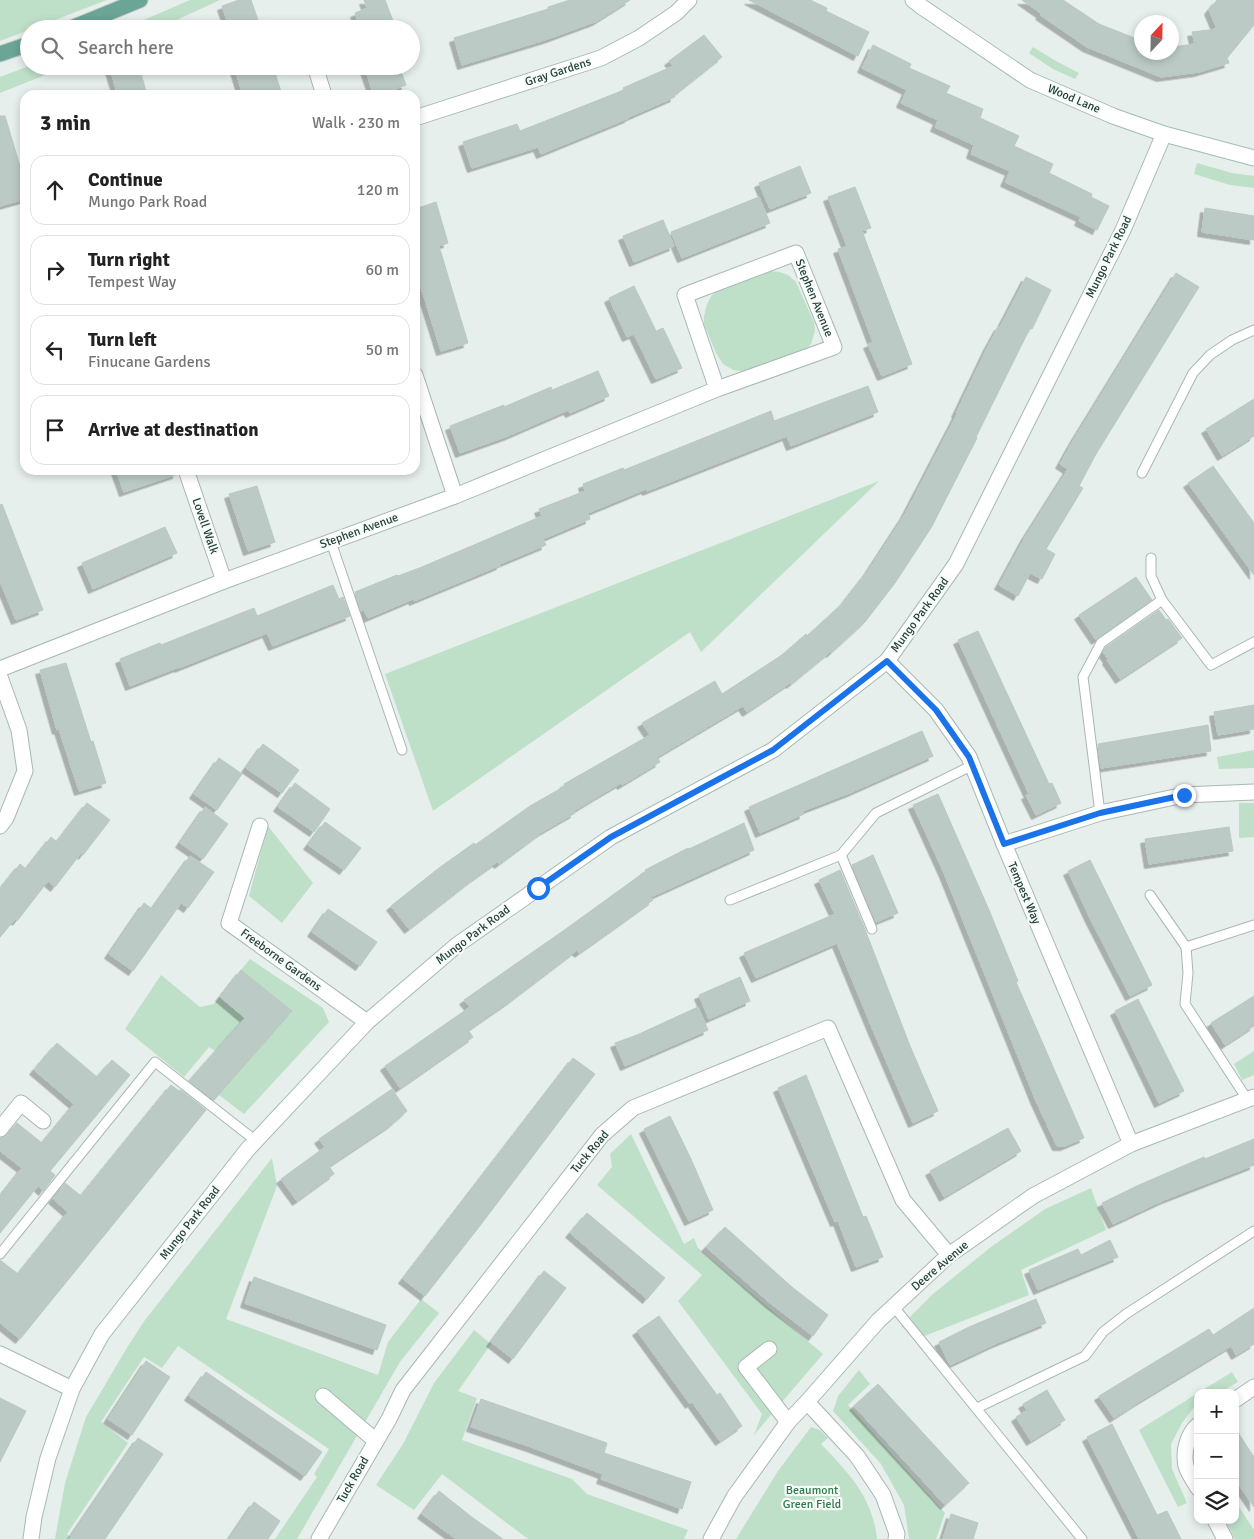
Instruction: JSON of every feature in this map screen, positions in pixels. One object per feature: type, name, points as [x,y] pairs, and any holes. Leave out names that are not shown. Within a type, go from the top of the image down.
[{"type":"main road","points":[[91,20],[140,0]]},
{"type":"main road","points":[[0,54],[20,47]]},
{"type":"street","name":"Gray Gardens","points":[[420,116],[601,58],[639,38],[676,13],[689,0]]},
{"type":"street","name":"Wood Lane","points":[[913,0],[1030,80],[1113,116],[1164,134],[1254,158]]},
{"type":"street","points":[[318,75],[322,90]]},
{"type":"street","name":"Mungo Park Road","points":[[31,1539],[34,1517],[48,1458],[72,1389],[102,1334],[256,1141],[366,1022],[457,945],[611,837],[773,750],[887,661],[956,564],[1123,230],[1164,134]]},
{"type":"street","name":"Stephen Avenue","points":[[0,669],[224,581],[455,496],[717,389],[834,347],[796,253],[685,294],[717,389]]},
{"type":"street","points":[[420,390],[455,496]]},
{"type":"street","name":"Lovell Walk","points":[[188,475],[224,581]]},
{"type":"street","name":"Tempest Way","points":[[887,661],[936,710],[969,757],[1131,1144]]},
{"type":"street","points":[[0,678],[19,730],[26,771],[6,818],[0,826]]},
{"type":"street","points":[[1004,844],[1100,813],[1184,795],[1254,792]]},
{"type":"street","name":"Freeborne Gardens","points":[[260,826],[229,923],[366,1022]]},
{"type":"street","name":"Tuck Road","points":[[320,1539],[389,1419],[403,1390],[602,1135],[633,1108],[828,1028],[903,1200],[949,1255]]},
{"type":"street","name":"Deere Avenue","points":[[711,1539],[734,1497],[788,1422],[878,1321],[949,1255],[1033,1196],[1131,1144],[1251,1098]]},
{"type":"street","points":[[0,1129],[21,1103],[43,1121]]},
{"type":"street","points":[[769,1349],[746,1367],[788,1422]]},
{"type":"street","points":[[0,1354],[72,1389]]},
{"type":"street","points":[[1239,1397],[1254,1387]]},
{"type":"street","points":[[323,1396],[376,1440]]},
{"type":"street","points":[[807,1402],[857,1456],[883,1494],[897,1534],[896,1539]]},
{"type":"street","points":[[1194,1429],[1186,1442],[1186,1466],[1194,1481]]},
{"type":"street","points":[[1217,1524],[1225,1539]]},
{"type":"lane","points":[[1142,474],[1194,374],[1210,355],[1232,340],[1254,330]]},
{"type":"lane","points":[[331,542],[402,750]]},
{"type":"lane","points":[[1151,558],[1151,576],[1162,600],[1211,665],[1254,642]]},
{"type":"lane","points":[[1100,813],[1083,677],[1100,643],[1162,600]]},
{"type":"lane","points":[[730,900],[841,855],[876,813],[973,765]]},
{"type":"lane","points":[[841,855],[872,928]]},
{"type":"lane","points":[[1150,895],[1186,947],[1188,973],[1185,1004],[1251,1098]]},
{"type":"lane","points":[[1186,947],[1254,926]]},
{"type":"lane","points":[[0,1254],[155,1062],[256,1141]]},
{"type":"lane","points":[[977,1408],[1085,1356],[1103,1332],[1126,1314],[1254,1231]]},
{"type":"lane","points":[[894,1307],[1082,1539]]},
{"type":"green space","points":[[0,0],[107,0],[55,20],[20,20],[20,33],[0,41]]},
{"type":"green space","points":[[190,0],[220,0],[177,20],[144,20]]},
{"type":"green space","points":[[1033,47],[1079,73],[1075,79],[1053,69],[1029,53]]},
{"type":"green space","points":[[20,69],[20,75],[45,75],[0,93],[0,77]]},
{"type":"green space","points":[[1197,163],[1232,173],[1254,176],[1254,188],[1230,185],[1194,174]]},
{"type":"green space","points":[[770,271],[788,275],[796,282],[814,322],[815,331],[811,344],[802,353],[746,372],[733,370],[723,364],[716,353],[704,324],[707,304],[712,295],[723,287]]},
{"type":"green space","points":[[879,481],[701,652],[690,632],[433,811],[385,674]]},
{"type":"green space","points":[[1254,750],[1254,768],[1219,769],[1217,757]]},
{"type":"green space","points":[[1239,803],[1254,803],[1254,837],[1239,838]]},
{"type":"green space","points":[[268,826],[313,883],[282,923],[249,896]]},
{"type":"green space","points":[[250,959],[323,1008],[329,1022],[244,1114],[219,1095],[292,1011],[241,970]]},
{"type":"green space","points":[[161,975],[200,1007],[214,1004],[220,997],[245,1018],[215,1051],[209,1047],[184,1077],[125,1029]]},
{"type":"green space","points":[[1254,1051],[1254,1075],[1242,1080],[1234,1064]]},
{"type":"green space","points":[[631,1134],[684,1244],[694,1238],[698,1248],[823,1354],[754,1435],[762,1414],[678,1301],[702,1275],[597,1185],[612,1167],[610,1154]]},
{"type":"green space","points":[[272,1158],[277,1186],[226,1319],[378,1375],[388,1342],[421,1299],[439,1313],[400,1362],[297,1539],[275,1539],[317,1477],[314,1474],[329,1449],[178,1346],[162,1368],[144,1357],[101,1422],[128,1443],[67,1534],[73,1539],[55,1539],[65,1483],[86,1417],[145,1320]]},
{"type":"green space","points":[[1091,1188],[1106,1230],[1021,1270],[1029,1295],[917,1339],[901,1326],[933,1294],[991,1247],[1045,1209]]},
{"type":"green space","points":[[474,1330],[491,1344],[458,1391],[477,1398],[462,1440],[572,1479],[587,1494],[688,1530],[684,1539],[528,1539],[442,1474],[414,1510],[376,1485],[403,1444],[434,1383]]},
{"type":"green space","points":[[859,1370],[870,1384],[848,1405],[945,1513],[936,1539],[909,1539],[904,1505],[881,1464],[833,1411],[838,1396]]},
{"type":"green space","points":[[1232,1372],[1238,1382],[1226,1389],[1204,1389]]},
{"type":"green space","points":[[1194,1396],[1194,1407],[1182,1423],[1171,1444],[1172,1469],[1187,1503],[1178,1507],[1139,1430]]},
{"type":"green space","name":"Beaumont Green Field","points":[[811,1427],[820,1430],[828,1438],[821,1444],[858,1487],[871,1511],[877,1539],[736,1539],[778,1471]]},
{"type":"green space","points":[[1239,1507],[1254,1530],[1254,1539],[1235,1539],[1227,1524],[1239,1524]]},
{"type":"building","points":[[239,0],[251,0],[258,20],[227,20],[222,6]]},
{"type":"building","points":[[364,0],[385,0],[393,20],[358,20],[355,13],[367,8]]},
{"type":"building","points":[[570,0],[630,0],[597,21],[548,39],[462,65],[454,38],[548,9],[548,7]]},
{"type":"building","points":[[749,0],[810,0],[827,8],[826,11],[869,32],[858,56]]},
{"type":"building","points":[[1022,0],[1063,0],[1099,24],[1134,38],[1134,60],[1179,60],[1179,46],[1195,44],[1192,32],[1217,29],[1209,10],[1217,0],[1254,0],[1254,25],[1227,58],[1229,63],[1199,72],[1161,77],[1087,47],[1040,15],[1042,14]]},
{"type":"building","points":[[704,35],[722,57],[674,95],[675,97],[541,154],[538,147],[472,168],[463,142],[517,124],[520,131],[624,90],[623,88],[673,66],[669,61]]},
{"type":"building","points":[[873,45],[911,64],[909,68],[950,86],[946,93],[983,109],[980,118],[1019,136],[1014,146],[1053,164],[1049,173],[1092,194],[1091,197],[1109,206],[1097,230],[1079,221],[1081,217],[1005,182],[1010,171],[971,154],[974,145],[935,127],[938,120],[901,103],[907,90],[862,68]]},
{"type":"building","points":[[112,75],[141,75],[146,90],[116,90]]},
{"type":"building","points":[[237,75],[276,75],[280,90],[241,90]]},
{"type":"building","points":[[367,75],[402,75],[406,85],[392,90],[372,90]]},
{"type":"building","points":[[0,116],[5,116],[20,166],[20,200],[0,206]]},
{"type":"building","points":[[800,166],[811,193],[770,209],[759,183]]},
{"type":"building","points":[[855,187],[871,228],[862,231],[912,364],[882,376],[868,344],[873,342],[838,249],[847,246],[828,197]]},
{"type":"building","points":[[759,197],[770,223],[682,258],[671,232]]},
{"type":"building","points":[[436,202],[448,243],[439,246],[468,343],[441,351],[420,284],[420,207]]},
{"type":"building","points":[[1205,208],[1254,216],[1254,240],[1202,232]]},
{"type":"building","points":[[663,220],[674,246],[634,262],[623,236]]},
{"type":"building","points":[[1176,273],[1199,287],[1096,454],[1079,486],[1083,488],[1046,549],[1055,554],[1042,579],[1030,573],[1018,596],[999,585],[1025,537],[1068,469],[1060,464],[1074,439]]},
{"type":"building","points":[[1026,277],[1051,290],[1032,329],[1030,328],[931,528],[895,583],[865,622],[831,653],[791,684],[747,712],[743,706],[657,757],[660,762],[622,785],[621,783],[597,797],[574,811],[575,813],[542,832],[499,864],[497,862],[473,879],[409,929],[391,906],[439,868],[530,806],[565,786],[564,784],[650,735],[642,723],[715,681],[722,694],[782,655],[806,634],[807,636],[843,603],[868,571],[905,514],[957,414],[988,346]]},
{"type":"building","points":[[634,286],[656,331],[663,328],[682,368],[656,379],[634,334],[627,337],[609,298]]},
{"type":"building","points":[[598,371],[609,396],[570,413],[568,410],[508,436],[460,453],[450,426],[504,405],[504,407],[551,387],[552,390]]},
{"type":"building","points":[[868,386],[878,412],[791,446],[787,436],[647,491],[646,489],[588,513],[590,519],[543,539],[546,545],[501,565],[368,618],[364,610],[361,611],[355,592],[422,567],[542,516],[539,509],[585,491],[583,484],[623,468],[624,470],[771,411],[774,421]]},
{"type":"building","points":[[1254,399],[1254,436],[1222,456],[1206,429]]},
{"type":"building","points":[[1213,466],[1254,523],[1254,575],[1188,483]]},
{"type":"building","points":[[118,475],[174,475],[124,492]]},
{"type":"building","points":[[257,486],[275,542],[248,551],[229,494]]},
{"type":"building","points":[[2,504],[43,610],[16,620],[0,581],[0,505]]},
{"type":"building","points":[[165,527],[177,553],[93,589],[82,563]]},
{"type":"building","points":[[1136,577],[1152,600],[1096,640],[1079,615]]},
{"type":"building","points":[[333,585],[339,599],[343,597],[350,616],[273,646],[267,633],[130,686],[120,659],[254,608],[257,616]]},
{"type":"building","points":[[1159,610],[1182,638],[1120,679],[1103,652],[1106,647]]},
{"type":"building","points":[[978,631],[1049,784],[1052,783],[1061,803],[1036,815],[1026,795],[1029,794],[958,640]]},
{"type":"building","points":[[66,663],[106,783],[79,791],[59,729],[57,730],[40,670]]},
{"type":"building","points":[[1254,705],[1254,729],[1218,735],[1214,712]]},
{"type":"building","points":[[1208,725],[1211,751],[1101,768],[1098,744]]},
{"type":"building","points":[[922,731],[933,756],[852,792],[803,811],[804,814],[760,833],[749,807]]},
{"type":"building","points":[[263,744],[299,770],[282,793],[246,768]]},
{"type":"building","points":[[219,758],[242,774],[217,810],[194,794]]},
{"type":"building","points":[[295,783],[330,809],[314,832],[278,807]]},
{"type":"building","points":[[938,794],[989,910],[1018,981],[1016,982],[1084,1138],[1065,1146],[1057,1146],[1036,1101],[944,873],[913,805]]},
{"type":"building","points":[[87,803],[110,820],[55,887],[48,881],[17,921],[15,919],[0,937],[0,889],[20,864],[26,869],[51,837],[57,842]]},
{"type":"building","points":[[205,807],[228,824],[203,859],[180,843]]},
{"type":"building","points":[[325,822],[361,848],[344,870],[308,845]]},
{"type":"building","points":[[744,823],[754,850],[651,897],[653,900],[579,953],[577,950],[468,1030],[473,1037],[400,1088],[385,1066],[470,1007],[464,1000],[563,931],[645,870]]},
{"type":"building","points":[[1229,827],[1233,851],[1149,864],[1145,839]]},
{"type":"building","points":[[873,855],[898,913],[876,922],[852,865]]},
{"type":"building","points":[[190,856],[214,872],[188,908],[181,903],[133,971],[109,954],[144,903],[152,909]]},
{"type":"building","points":[[1090,860],[1152,985],[1130,996],[1068,871]]},
{"type":"building","points":[[840,870],[938,1111],[913,1123],[837,943],[756,978],[744,953],[835,914],[819,880]]},
{"type":"building","points":[[328,909],[377,942],[360,966],[312,932]]},
{"type":"building","points":[[241,970],[292,1011],[214,1100],[189,1081],[245,1018],[220,997]]},
{"type":"building","points":[[740,977],[750,1001],[709,1019],[699,995]]},
{"type":"building","points":[[1254,996],[1254,1026],[1225,1045],[1211,1023]]},
{"type":"building","points":[[1138,999],[1184,1091],[1159,1103],[1115,1011]]},
{"type":"building","points":[[698,1007],[708,1030],[625,1066],[615,1043]]},
{"type":"building","points":[[57,1043],[97,1077],[112,1060],[130,1075],[50,1171],[55,1175],[43,1191],[38,1186],[0,1233],[0,1196],[22,1168],[0,1151],[0,1138],[7,1135],[17,1123],[42,1143],[74,1104],[34,1070]]},
{"type":"building","points":[[573,1058],[595,1074],[425,1296],[403,1279]]},
{"type":"building","points":[[806,1075],[863,1217],[866,1216],[883,1257],[856,1267],[838,1221],[835,1222],[778,1088]]},
{"type":"building","points":[[171,1085],[179,1091],[181,1090],[206,1110],[20,1339],[0,1323],[0,1260],[18,1274],[68,1212],[53,1199],[65,1183],[81,1196]]},
{"type":"building","points":[[392,1089],[407,1111],[392,1124],[329,1166],[334,1174],[297,1201],[281,1179],[325,1147],[319,1139]]},
{"type":"building","points":[[670,1116],[713,1210],[689,1221],[644,1129]]},
{"type":"building","points":[[1008,1128],[1021,1151],[944,1197],[930,1171]]},
{"type":"building","points":[[1254,1139],[1254,1165],[1164,1200],[1113,1224],[1102,1203],[1204,1157],[1205,1159]]},
{"type":"building","points":[[587,1213],[665,1278],[647,1299],[570,1233]]},
{"type":"building","points":[[725,1227],[793,1288],[828,1315],[813,1336],[770,1303],[706,1247]]},
{"type":"building","points":[[1110,1240],[1118,1257],[1038,1290],[1029,1270],[1078,1249],[1081,1255]]},
{"type":"building","points":[[544,1271],[566,1288],[513,1359],[491,1342]]},
{"type":"building","points":[[254,1277],[386,1325],[377,1350],[245,1303]]},
{"type":"building","points":[[1036,1299],[1046,1323],[950,1365],[939,1342],[969,1327]]},
{"type":"building","points":[[1254,1308],[1254,1344],[1236,1355],[1231,1346],[1114,1418],[1099,1396],[1209,1329],[1213,1335]]},
{"type":"building","points":[[659,1316],[717,1395],[720,1393],[742,1426],[720,1441],[692,1402],[690,1404],[637,1331]]},
{"type":"building","points":[[146,1361],[170,1377],[132,1435],[108,1419]]},
{"type":"building","points":[[206,1372],[322,1452],[305,1476],[189,1396]]},
{"type":"building","points":[[878,1384],[969,1483],[945,1505],[854,1406]]},
{"type":"building","points":[[1047,1390],[1065,1420],[1031,1441],[1016,1417],[1027,1410],[1023,1404]]},
{"type":"building","points":[[0,1398],[26,1411],[0,1462]]},
{"type":"building","points":[[481,1399],[607,1443],[604,1453],[691,1482],[682,1509],[601,1479],[603,1474],[471,1427]]},
{"type":"building","points":[[1112,1424],[1157,1515],[1167,1511],[1181,1539],[1139,1539],[1087,1437]]},
{"type":"building","points":[[1239,1434],[1254,1457],[1254,1507],[1239,1485]]},
{"type":"building","points":[[138,1438],[163,1454],[105,1539],[69,1539]]},
{"type":"building","points":[[439,1491],[503,1539],[456,1539],[422,1514]]},
{"type":"building","points":[[254,1502],[280,1521],[268,1539],[229,1539]]},
{"type":"building","points":[[951,1514],[978,1523],[973,1539],[943,1539]]},
{"type":"route","points":[[538,888],[611,837],[773,750],[887,661],[936,710],[969,757],[1004,844],[1100,813],[1184,795]]}]
